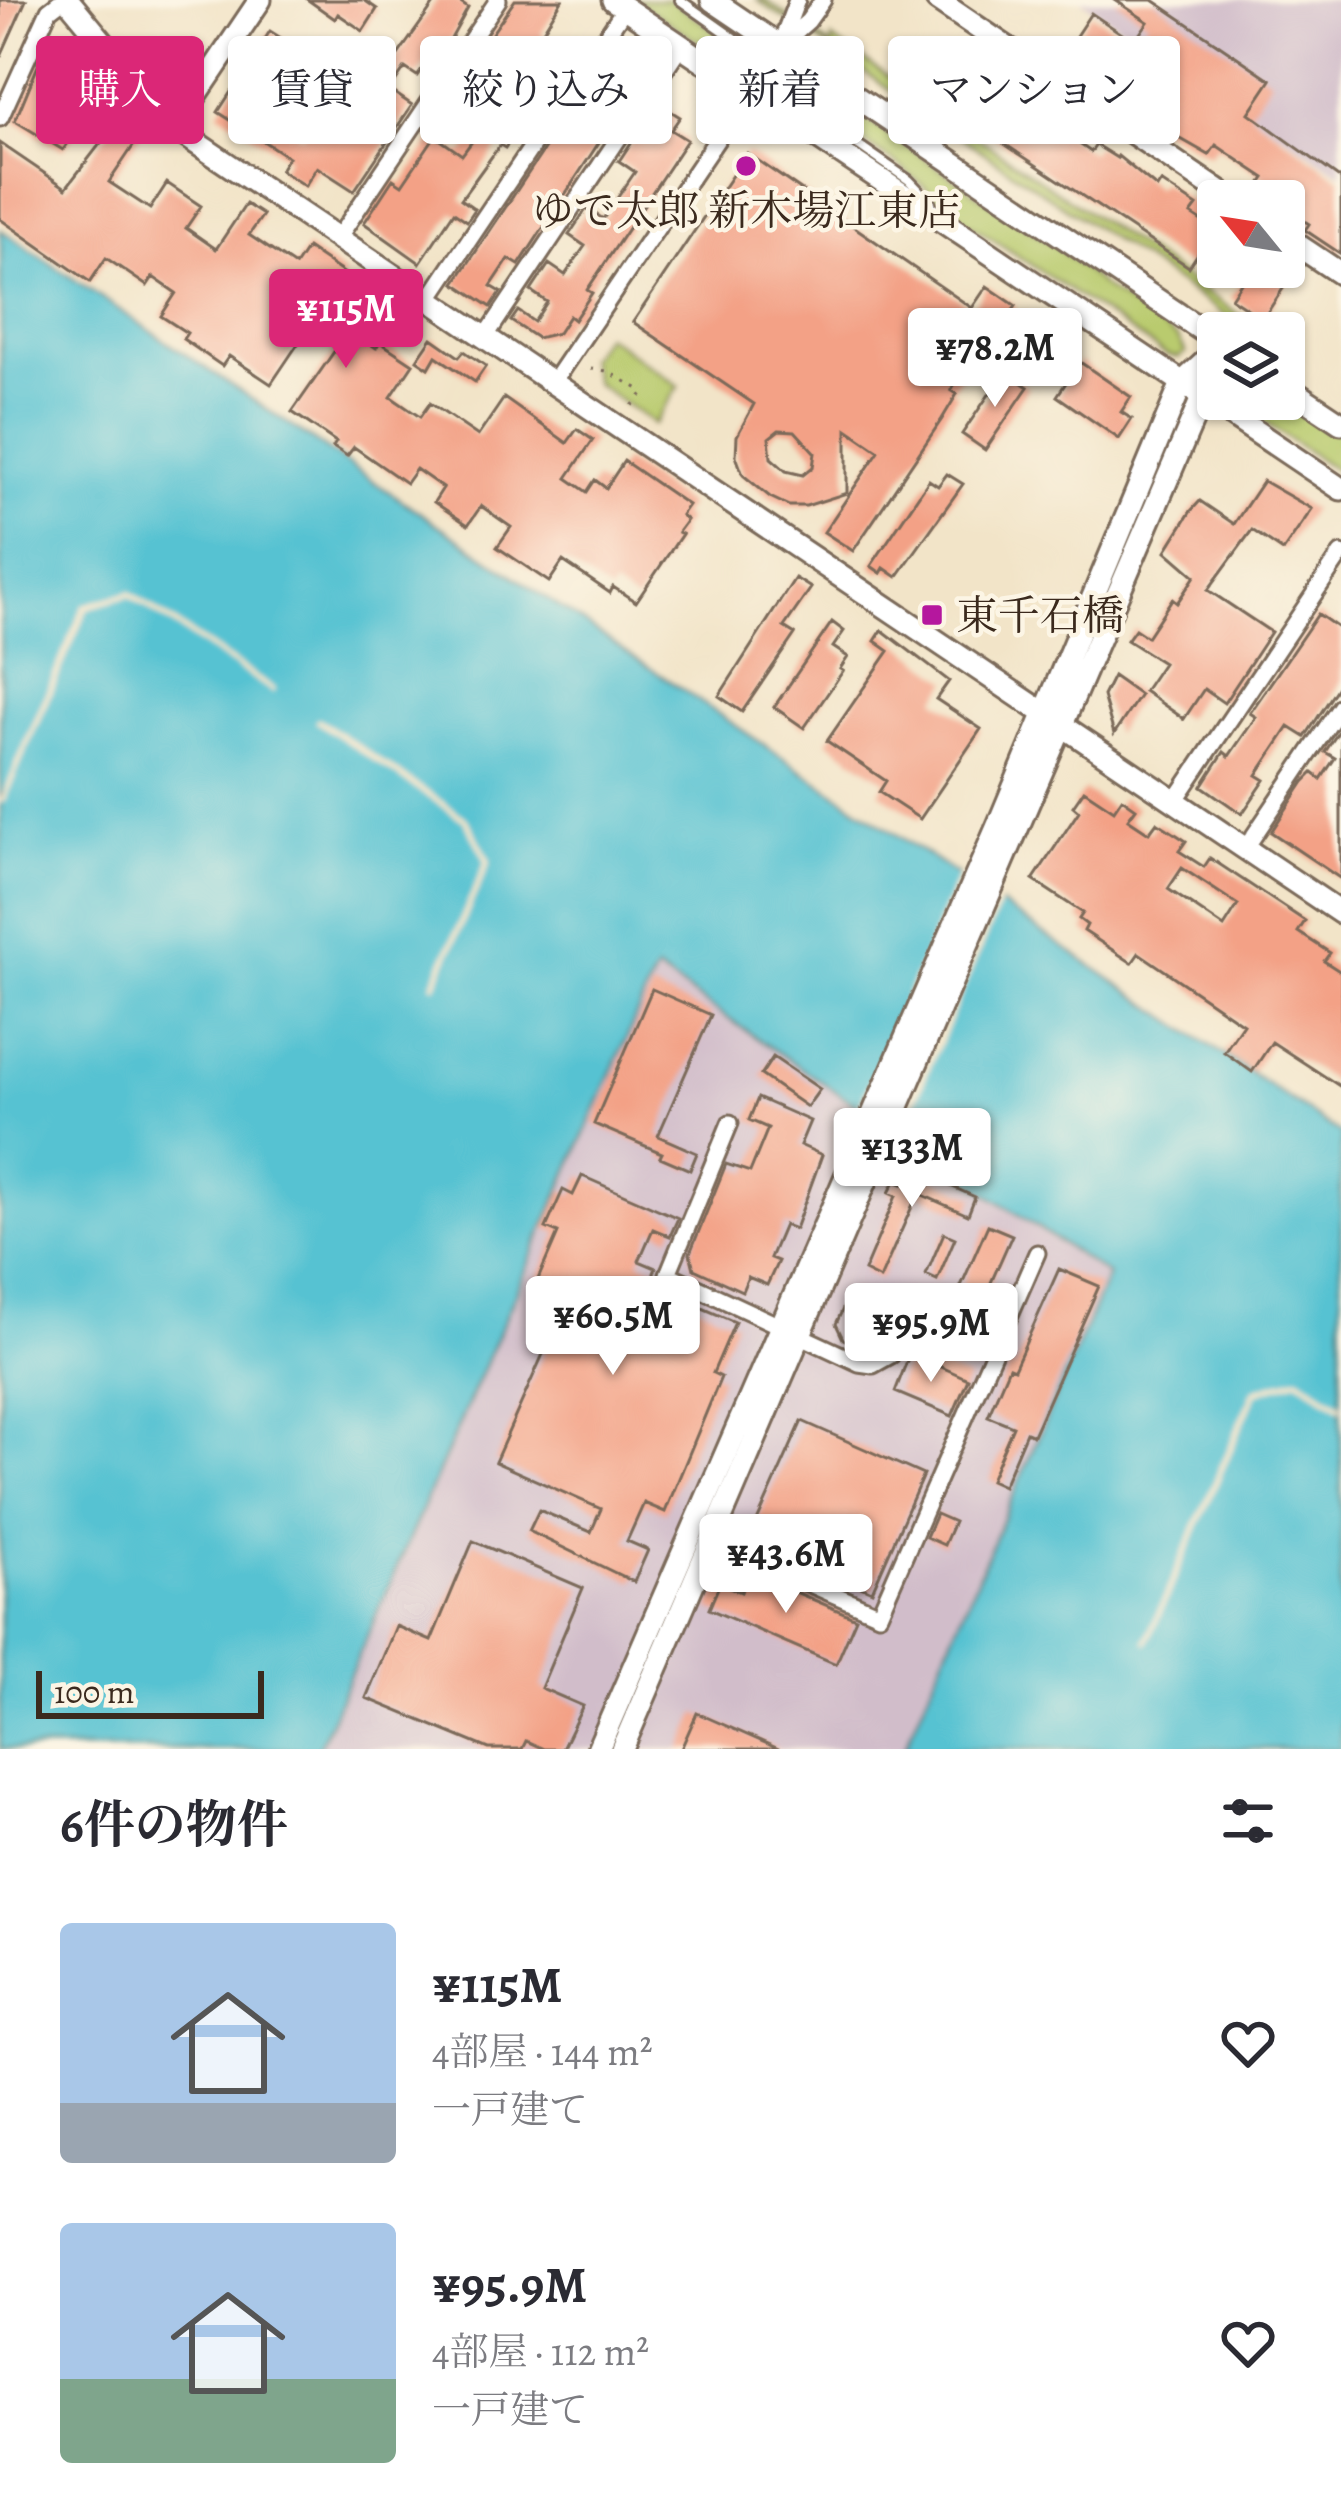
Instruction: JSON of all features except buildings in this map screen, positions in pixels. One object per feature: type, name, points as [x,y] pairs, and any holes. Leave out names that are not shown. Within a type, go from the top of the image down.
[{"type":"street","points":[[0,118],[49,10],[65,0],[96,36]]},
{"type":"street","points":[[204,83],[260,0]]},
{"type":"street","points":[[338,238],[498,0]]},
{"type":"street","points":[[712,0],[765,36]]},
{"type":"street","points":[[784,36],[797,0]]},
{"type":"street","points":[[791,36],[823,0]]},
{"type":"street","points":[[937,0],[1202,180]]},
{"type":"street","points":[[430,298],[619,4],[696,55]]},
{"type":"street","points":[[486,336],[681,45]]},
{"type":"street","points":[[864,103],[1197,327]]},
{"type":"street","points":[[198,144],[1341,913]]},
{"type":"street","points":[[554,382],[715,144]]},
{"type":"street","points":[[828,144],[1197,393]]},
{"type":"street","points":[[1305,250],[1341,274]]},
{"type":"street","points":[[598,1749],[790,1330],[1007,828],[1182,383],[1197,369]]},
{"type":"street","points":[[1305,399],[1341,423]]},
{"type":"street","points":[[1052,719],[1197,413]]},
{"type":"street","points":[[1237,420],[1341,489]]},
{"type":"street","points":[[1174,801],[1341,554]]},
{"type":"street","points":[[1245,848],[1341,706]]},
{"type":"street","points":[[730,1124],[668,1274],[859,1363],[873,1365],[891,1354]]},
{"type":"street","points":[[711,1541],[879,1614],[1037,1252]]},
{"type":"street","points":[[622,1749],[711,1541],[790,1330]]},
{"type":"lane","points":[[680,0],[730,36]]},
{"type":"lane","points":[[858,144],[909,180],[956,230]]},
{"type":"path","points":[[591,369],[607,370],[639,389],[643,394],[630,408]]},
{"type":"shaded area","points":[[1081,0],[1341,0],[1341,174],[1180,66],[1180,36],[1135,36]]},
{"type":"shaded area","points":[[656,969],[1109,1275],[904,1749],[318,1749]]},
{"type":"green space","points":[[635,0],[670,0],[722,36],[696,36],[696,40]]},
{"type":"green space","points":[[757,0],[765,0],[816,36]]},
{"type":"green space","points":[[864,61],[888,77],[888,88],[864,72]]},
{"type":"green space","points":[[864,118],[888,134],[888,144],[903,144],[1058,248],[1107,290],[1178,338],[1186,353],[1178,358],[1166,355],[970,224],[864,142]]},
{"type":"green space","points":[[971,144],[987,144],[1235,312],[1221,312]]},
{"type":"green space","points":[[605,335],[679,386],[654,424],[595,383],[588,358]]},
{"type":"green space","points":[[1305,408],[1341,432],[1341,474],[1261,420],[1305,420]]},
{"type":"water","points":[[1,230],[1341,1134],[1341,1749],[904,1749],[1108,1275],[656,970],[318,1749],[0,1749]]},
{"type":"pier","points":[[130,591],[276,689],[273,693],[129,597],[88,609],[4,803],[0,801],[83,604]]},
{"type":"pier","points":[[318,717],[468,818],[491,861],[436,987],[431,985],[485,861],[464,822],[315,722]]},
{"type":"pier","points":[[960,870],[1003,899],[899,1141],[856,1112]]},
{"type":"pier","points":[[1299,1375],[1341,1403],[1341,1410],[1298,1381],[1257,1394],[1148,1644],[1144,1642],[1253,1389]]},
{"type":"place","name":"ゆで太郎 新木場江東店","points":[[746,166]]},
{"type":"place","name":"東千石橋","points":[[932,615]]}]
